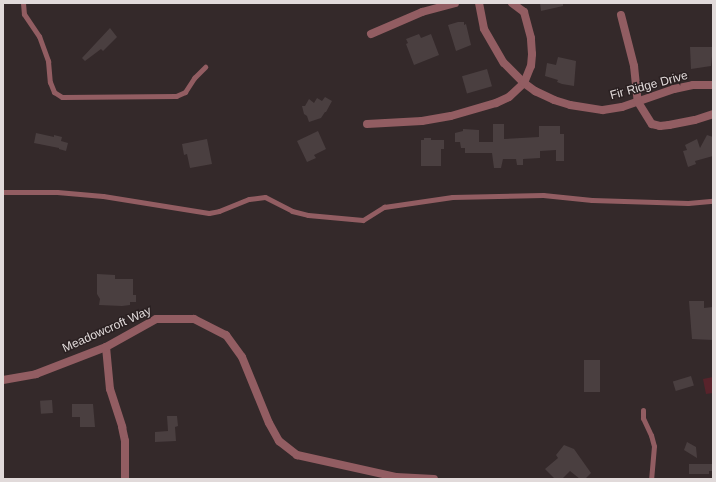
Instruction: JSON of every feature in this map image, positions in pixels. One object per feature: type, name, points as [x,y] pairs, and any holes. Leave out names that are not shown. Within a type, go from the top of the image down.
[{"type":"street","points":[[371,34],[422,12],[455,3]]},
{"type":"street","name":"Fir Ridge Drive","points":[[479,3],[484,29],[504,63],[535,91],[554,100],[587,109],[603,110],[622,107],[674,89],[693,85],[713,85]]},
{"type":"street","points":[[367,124],[422,121],[451,116],[496,103],[509,97],[524,82],[531,66],[531,38],[524,12],[512,3]]},
{"type":"street","points":[[621,15],[634,66],[638,102],[652,124],[660,126],[695,120],[713,114]]},
{"type":"street","name":"Meadowcroft Way","points":[[3,380],[36,374],[106,346],[156,319],[194,319],[226,335],[242,357],[270,423],[279,440],[297,455],[396,477],[434,479]]},
{"type":"street","points":[[106,346],[110,389],[125,441],[125,479]]},
{"type":"lane","points":[[22,3],[24,14],[39,36],[48,61],[50,82],[54,92],[62,97],[176,96],[185,92],[194,78],[205,67]]},
{"type":"lane","points":[[3,192],[57,192],[103,196],[209,213],[219,211],[249,199],[265,197],[292,211],[308,215],[363,220],[384,207],[452,197],[543,195],[599,201],[688,203],[713,201]]},
{"type":"lane","points":[[643,410],[643,418],[651,435],[654,446],[650,479]]},
{"type":"shaded area","points":[[713,377],[713,393],[706,394],[703,379]]},
{"type":"building","points":[[540,3],[563,3],[563,6],[541,11]]},
{"type":"building","points":[[464,22],[464,25],[466,24],[471,45],[456,51],[448,25]]},
{"type":"building","points":[[110,28],[117,37],[103,51],[101,49],[85,61],[82,58]]},
{"type":"building","points":[[419,34],[421,38],[431,34],[439,55],[414,65],[406,44],[408,43],[406,39]]},
{"type":"building","points":[[690,47],[713,47],[711,66],[691,69]]},
{"type":"building","points":[[558,57],[576,61],[574,86],[562,84],[557,82],[558,80],[545,76],[547,63],[556,65]]},
{"type":"building","points":[[487,69],[492,86],[467,93],[462,76]]},
{"type":"building","points":[[325,97],[332,101],[326,112],[321,118],[309,122],[307,116],[304,114],[302,106],[305,106],[309,99],[314,103],[317,98],[322,101]]},
{"type":"building","points":[[493,124],[504,124],[504,139],[539,137],[539,126],[560,126],[560,134],[564,134],[564,161],[556,161],[556,150],[540,151],[540,158],[523,159],[523,165],[517,165],[516,159],[503,159],[501,168],[494,168],[492,153],[465,153],[465,148],[461,148],[460,142],[455,142],[455,133],[463,131],[463,129],[479,130],[479,142],[493,142]]},
{"type":"building","points":[[318,131],[326,149],[314,155],[316,158],[307,162],[297,141]]},
{"type":"building","points":[[36,133],[54,137],[54,135],[62,137],[61,141],[68,143],[66,151],[59,148],[34,143]]},
{"type":"building","points":[[707,135],[713,137],[713,156],[695,161],[696,164],[688,167],[683,151],[687,150],[685,145],[697,139],[700,148]]},
{"type":"building","points":[[424,138],[431,138],[431,140],[444,140],[444,149],[441,149],[441,166],[421,166],[421,140],[424,140]]},
{"type":"building","points":[[207,139],[212,164],[190,168],[187,154],[184,155],[182,144]]},
{"type":"building","points":[[97,274],[115,275],[115,279],[133,279],[133,295],[136,295],[136,302],[130,302],[130,305],[122,306],[99,305],[100,299],[97,294]]},
{"type":"building","points":[[689,301],[704,301],[704,308],[713,307],[713,340],[692,339]]},
{"type":"building","points":[[584,360],[600,360],[600,392],[584,392]]},
{"type":"building","points":[[691,376],[694,386],[676,391],[673,382]]},
{"type":"building","points":[[52,400],[53,413],[41,414],[40,401]]},
{"type":"building","points":[[72,404],[93,404],[95,427],[80,427],[80,417],[72,417]]},
{"type":"building","points":[[167,416],[177,416],[178,426],[175,427],[176,441],[155,442],[155,432],[168,431]]},
{"type":"building","points":[[687,442],[696,447],[697,458],[684,450]]},
{"type":"building","points":[[564,445],[574,449],[591,473],[585,479],[580,479],[570,471],[562,479],[555,479],[545,469],[558,458],[556,455]]},
{"type":"building","points":[[689,464],[713,464],[713,471],[709,471],[709,474],[689,474]]}]
